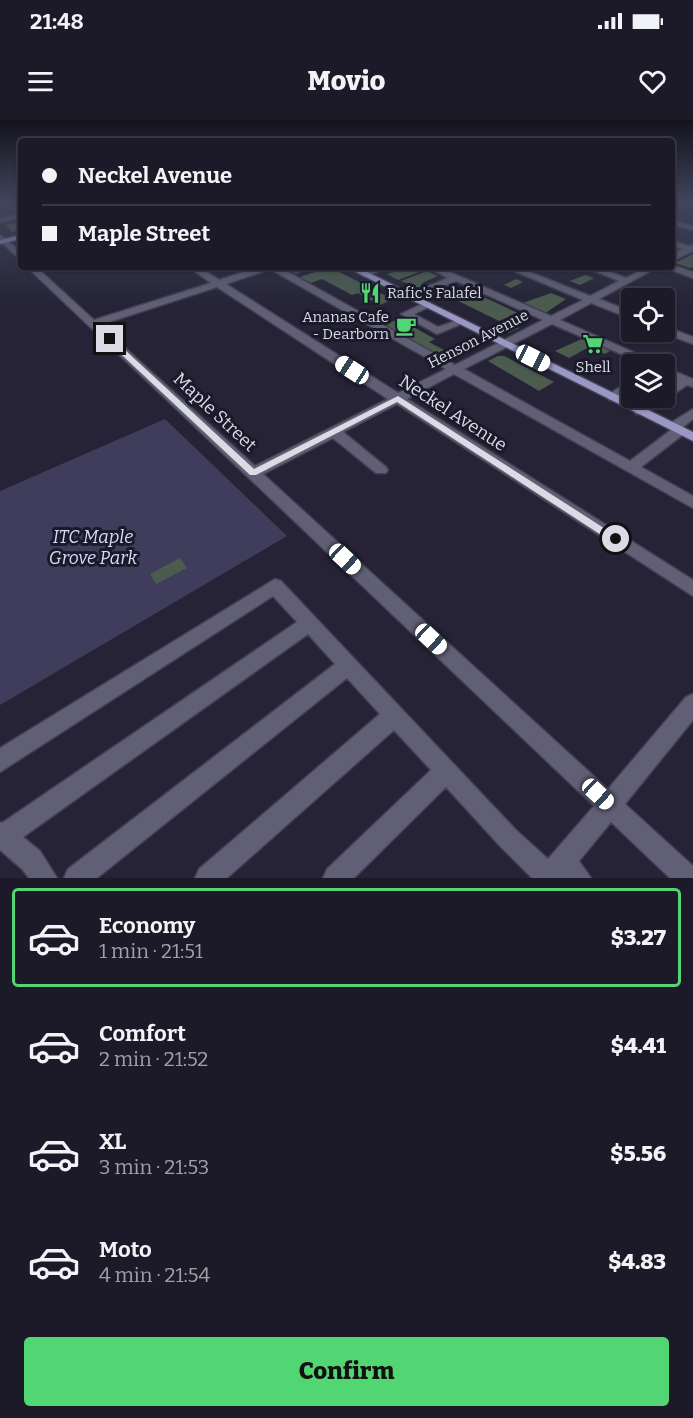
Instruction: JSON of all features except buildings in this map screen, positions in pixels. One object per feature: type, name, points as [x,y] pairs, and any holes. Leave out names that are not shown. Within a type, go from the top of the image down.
[{"type":"main road","points":[[1,240],[18,237]]},
{"type":"main road","points":[[356,270],[693,437]]},
{"type":"street","points":[[1,240],[16,247]]},
{"type":"street","points":[[675,244],[691,248]]},
{"type":"street","points":[[675,256],[691,248]]},
{"type":"street","points":[[675,269],[693,275]]},
{"type":"street","name":"Maple Street","points":[[34,270],[688,878]]},
{"type":"street","name":"Neckel Avenue","points":[[198,270],[693,589]]},
{"type":"street","points":[[93,324],[260,270]]},
{"type":"street","points":[[275,270],[693,503]]},
{"type":"street","points":[[365,274],[376,270]]},
{"type":"street","points":[[438,270],[629,354]]},
{"type":"street","points":[[516,270],[621,312]]},
{"type":"street","points":[[597,270],[627,281]]},
{"type":"street","name":"Henson Avenue","points":[[253,473],[648,270]]},
{"type":"street","points":[[410,297],[456,278]]},
{"type":"street","points":[[426,305],[406,313],[437,331],[461,322]]},
{"type":"street","points":[[675,333],[693,340]]},
{"type":"street","points":[[675,375],[690,381]]},
{"type":"street","points":[[675,389],[690,381]]},
{"type":"street","points":[[613,397],[621,392]]},
{"type":"street","points":[[640,411],[645,408]]},
{"type":"street","points":[[631,468],[693,413]]},
{"type":"street","points":[[334,432],[381,470]]},
{"type":"street","points":[[0,761],[274,586],[508,838],[560,873],[610,806],[693,704]]},
{"type":"street","points":[[44,878],[31,860],[2,835],[310,623]]},
{"type":"street","points":[[77,878],[348,665]]},
{"type":"street","points":[[208,878],[395,715]]},
{"type":"street","points":[[336,878],[446,771]]},
{"type":"green space","name":"ITC Maple Grove Park","points":[[165,419],[287,536],[0,705],[0,491]]},
{"type":"place","name":"Rafic's Falafel","points":[[370,293]]},
{"type":"place","name":"Ananas Cafe - Dearborn","points":[[406,326]]},
{"type":"place","name":"Shell","points":[[593,344]]},
{"type":"route","points":[[110,339],[253,473],[398,399],[616,539]]}]
